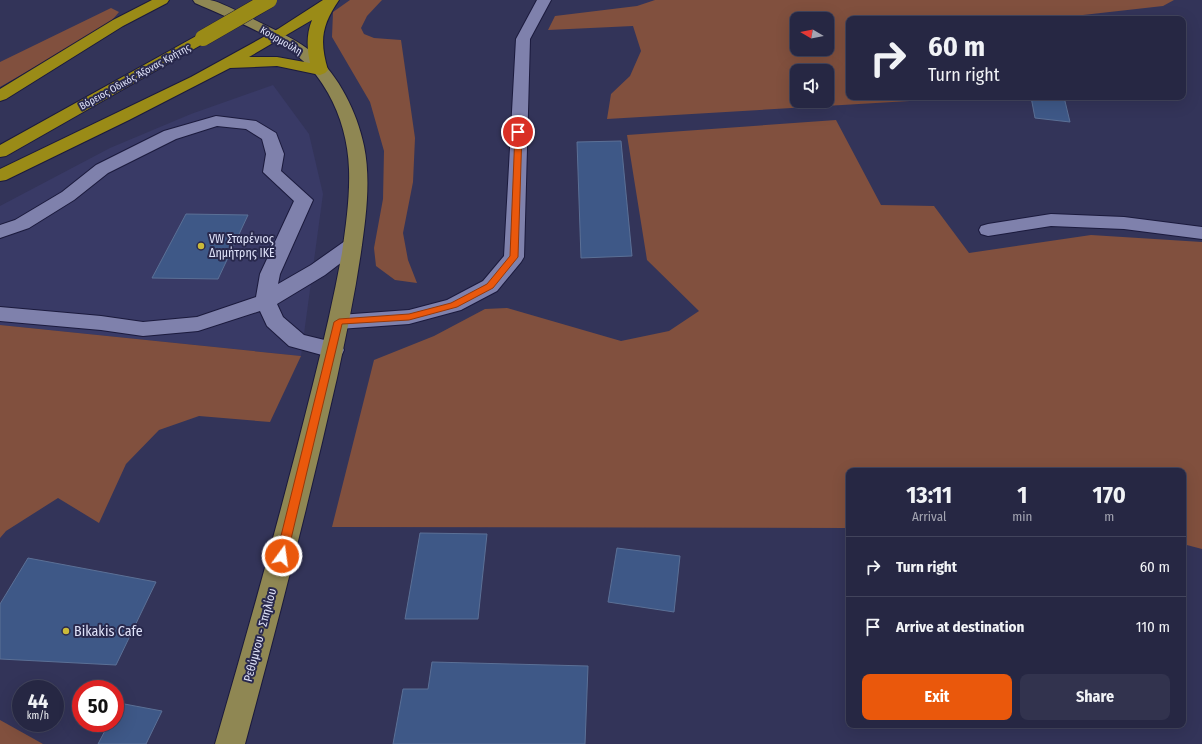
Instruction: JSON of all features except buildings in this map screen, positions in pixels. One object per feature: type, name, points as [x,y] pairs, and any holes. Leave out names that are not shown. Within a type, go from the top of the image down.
[{"type":"highway","points":[[118,23],[133,6],[134,0]]},
{"type":"highway","points":[[0,96],[118,23],[162,0]]},
{"type":"highway","name":"Βόρειος Οδικός Άξονας Κρήτης","points":[[0,152],[269,0]]},
{"type":"highway","points":[[0,176],[123,117],[219,68],[298,24],[333,0]]},
{"type":"highway","points":[[320,70],[314,52],[316,30],[320,18],[333,0]]},
{"type":"highway","points":[[219,68],[244,62],[265,60],[299,64],[320,70]]},
{"type":"main road","name":"Κουρμούλη","points":[[200,0],[276,36],[299,50],[320,70],[330,83],[343,106],[353,133],[357,160],[357,192],[352,246]]},
{"type":"main road","name":"Ρεθύμνου - Σπηλίου","points":[[230,744],[278,571],[333,350],[352,246]]},
{"type":"street","points":[[339,322],[409,317],[454,305],[490,286],[514,257],[523,40],[544,0]]},
{"type":"street","points":[[0,232],[22,224],[68,196],[102,169],[170,135],[216,121],[250,124],[270,137],[275,154],[272,172],[304,200],[270,274],[266,301],[274,321],[298,341],[333,350]]},
{"type":"street","points":[[988,230],[1051,220],[1124,223],[1202,233]]},
{"type":"street","points":[[0,314],[143,329],[198,324],[266,301],[318,270],[352,246]]},
{"type":"shaded area","points":[[350,0],[382,0],[367,16],[361,28],[364,34],[374,38],[401,40],[415,138],[413,182],[403,233],[408,260],[417,283],[395,280],[376,266],[374,248],[383,199],[384,151],[370,102],[332,37],[333,12]]},
{"type":"shaded area","points":[[655,0],[1174,0],[1163,6],[1074,16],[846,16],[846,100],[927,100],[834,106],[834,64],[790,64],[790,108],[792,108],[607,119],[611,94],[630,76],[641,51],[633,26],[548,30],[555,16],[637,6]]},
{"type":"shaded area","points":[[111,8],[119,12],[108,25],[0,87],[0,62]]},
{"type":"shaded area","points":[[273,85],[309,134],[323,194],[301,356],[0,325],[0,206],[110,148],[191,114]]},
{"type":"shaded area","points":[[836,120],[881,205],[934,206],[969,253],[1091,235],[1202,242],[1202,549],[1186,545],[1186,468],[846,468],[846,528],[332,527],[374,360],[434,336],[485,309],[507,308],[621,341],[669,331],[699,311],[647,260],[627,135]]},
{"type":"shaded area","points":[[0,325],[301,356],[270,422],[199,416],[159,430],[126,464],[99,523],[58,498],[6,531],[0,538]]},
{"type":"shaded area","points":[[0,720],[12,727],[12,732],[22,732],[43,744],[0,744]]},
{"type":"place","name":"VW Σταρένιος Δημήτρης ΙΚΕ","points":[[201,246]]},
{"type":"place","name":"Bikakis Cafe","points":[[66,631]]},
{"type":"route","points":[[282,556],[339,322],[409,317],[454,305],[490,286],[514,257],[518,132]]}]
